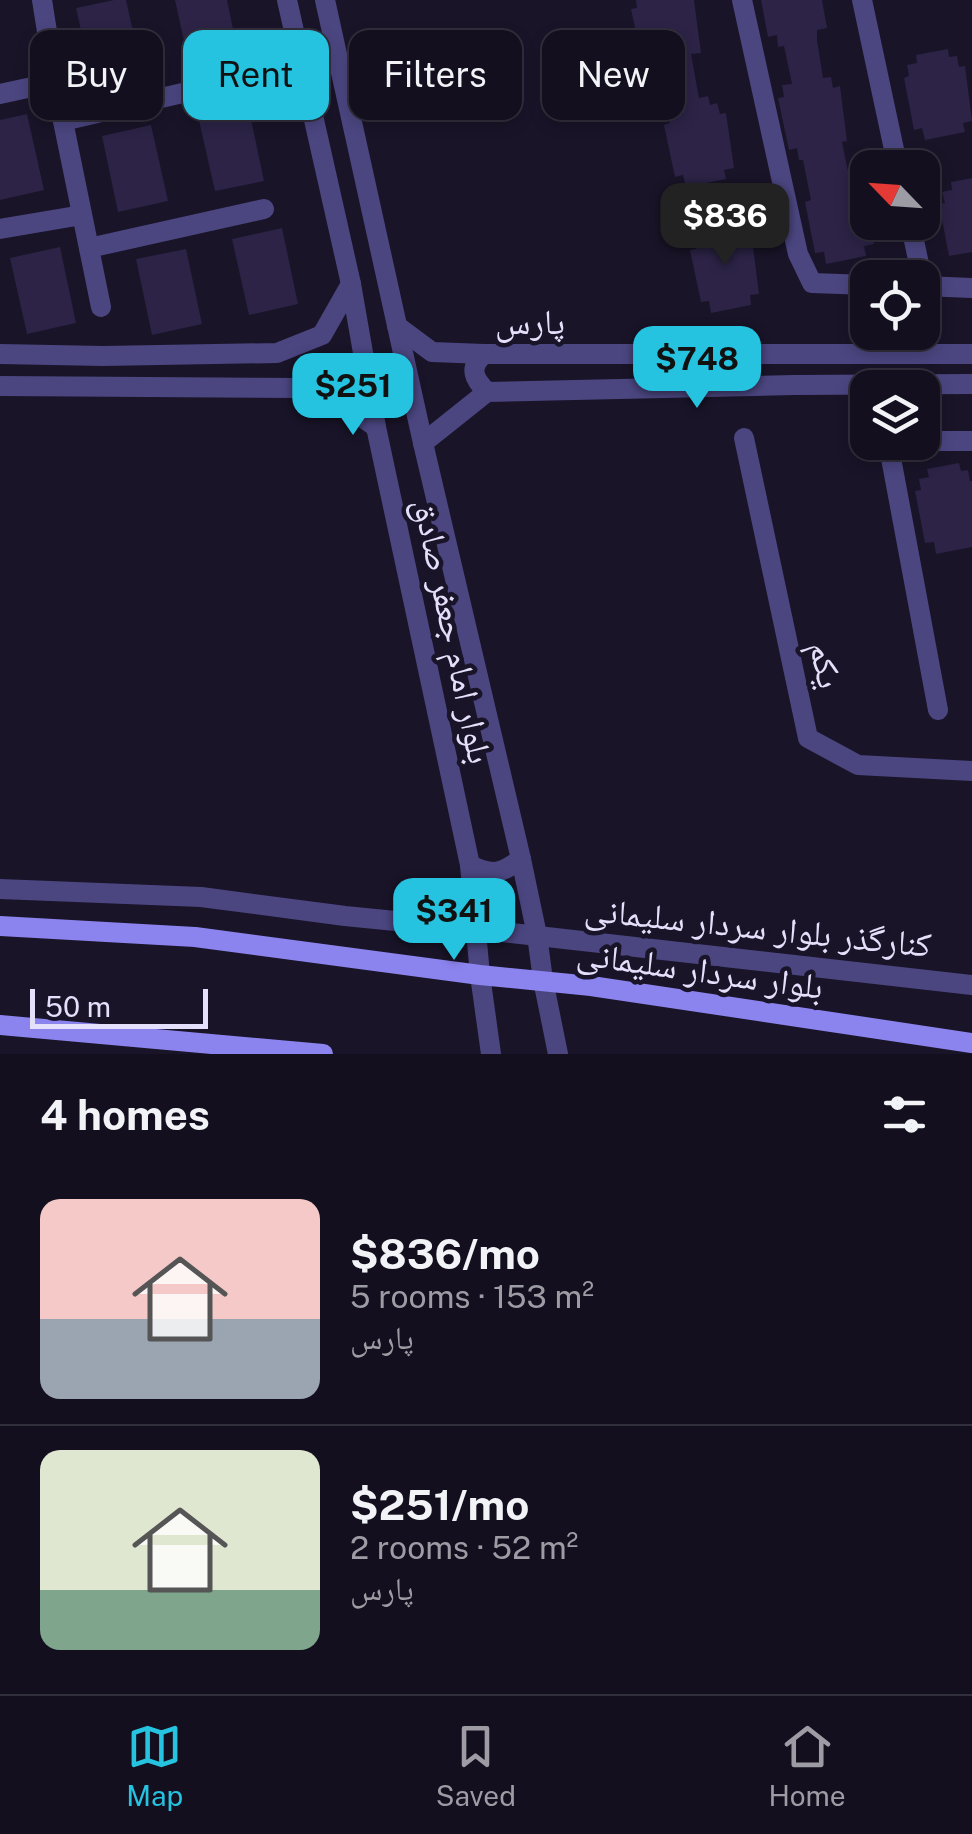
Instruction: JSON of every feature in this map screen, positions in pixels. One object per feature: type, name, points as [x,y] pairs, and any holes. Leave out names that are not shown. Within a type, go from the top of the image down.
[{"type":"main road","name":"بلوار سردار سلیمانی","points":[[0,926],[196,937],[543,980],[972,1043]]},
{"type":"main road","points":[[0,1025],[184,1048],[323,1054]]},
{"type":"street","points":[[42,0],[47,30]]},
{"type":"street","name":"بلوار امام جعفر صادق","points":[[287,0],[352,284],[376,427],[470,865],[491,1054]]},
{"type":"street","name":"بلوار امام جعفر صادق","points":[[326,0],[423,443],[521,858],[558,1054]]},
{"type":"street","points":[[742,0],[798,254],[812,283],[850,284]]},
{"type":"street","points":[[862,0],[894,150]]},
{"type":"street","points":[[0,94],[30,87]]},
{"type":"street","points":[[101,306],[63,121],[183,93]]},
{"type":"street","points":[[89,248],[264,209]]},
{"type":"street","points":[[0,229],[82,215]]},
{"type":"street","points":[[0,354],[276,354],[322,335],[352,284]]},
{"type":"street","points":[[940,284],[972,288]]},
{"type":"street","name":"پارس","points":[[397,326],[432,352],[972,354]]},
{"type":"street","points":[[484,354],[474,368],[475,379],[487,392]]},
{"type":"street","name":"پارس","points":[[423,443],[487,392],[972,384]]},
{"type":"street","points":[[0,386],[299,388],[327,393],[376,427]]},
{"type":"street","name":"یکم","points":[[744,438],[808,738],[858,764],[972,772]]},
{"type":"street","points":[[940,441],[972,441]]},
{"type":"street","points":[[891,460],[938,710]]},
{"type":"street","points":[[470,865],[486,873],[506,871],[521,858]]},
{"type":"street","name":"کنارگذر بلوار سردار سلیمانی","points":[[0,889],[201,897],[972,985]]},
{"type":"building","points":[[126,0],[133,30],[81,30],[76,8]]},
{"type":"building","points":[[175,0],[227,0],[233,30],[183,30],[183,37]]},
{"type":"building","points":[[636,0],[694,0],[701,53],[691,54],[699,98],[708,96],[710,105],[717,103],[720,114],[726,113],[734,168],[724,170],[726,179],[686,187],[683,175],[675,177],[664,125],[669,120],[685,120],[685,30],[635,30],[631,9],[637,8]]},
{"type":"building","points":[[761,0],[822,0],[827,28],[817,30],[817,40],[823,78],[831,77],[833,88],[840,86],[847,141],[842,142],[850,181],[850,240],[873,240],[874,244],[864,246],[866,256],[826,264],[824,252],[815,253],[805,202],[811,200],[803,160],[799,160],[797,148],[789,150],[778,98],[784,97],[782,85],[792,84],[784,46],[778,47],[777,35],[768,37]]},
{"type":"building","points":[[948,49],[949,57],[957,56],[959,67],[965,66],[972,121],[963,123],[965,132],[925,140],[922,128],[914,130],[904,78],[909,76],[907,65],[917,63],[916,55]]},
{"type":"building","points":[[27,114],[44,190],[0,200],[0,120]]},
{"type":"building","points":[[199,120],[251,120],[264,181],[215,191]]},
{"type":"building","points":[[151,125],[168,201],[118,212],[102,136]]},
{"type":"building","points":[[972,178],[972,252],[949,256],[940,204],[945,203],[942,192],[952,190],[951,182]]},
{"type":"building","points":[[734,222],[736,230],[743,229],[745,240],[752,239],[759,294],[750,295],[751,305],[711,313],[709,301],[701,302],[690,250],[696,249],[694,238],[704,236],[702,228]]},
{"type":"building","points":[[282,228],[298,304],[249,315],[232,239]]},
{"type":"building","points":[[60,247],[76,323],[27,334],[10,258]]},
{"type":"building","points":[[186,249],[202,324],[152,335],[136,259]]},
{"type":"building","points":[[959,463],[961,471],[968,470],[972,481],[972,547],[936,554],[934,542],[925,543],[915,491],[921,490],[919,479],[929,477],[927,469]]}]
